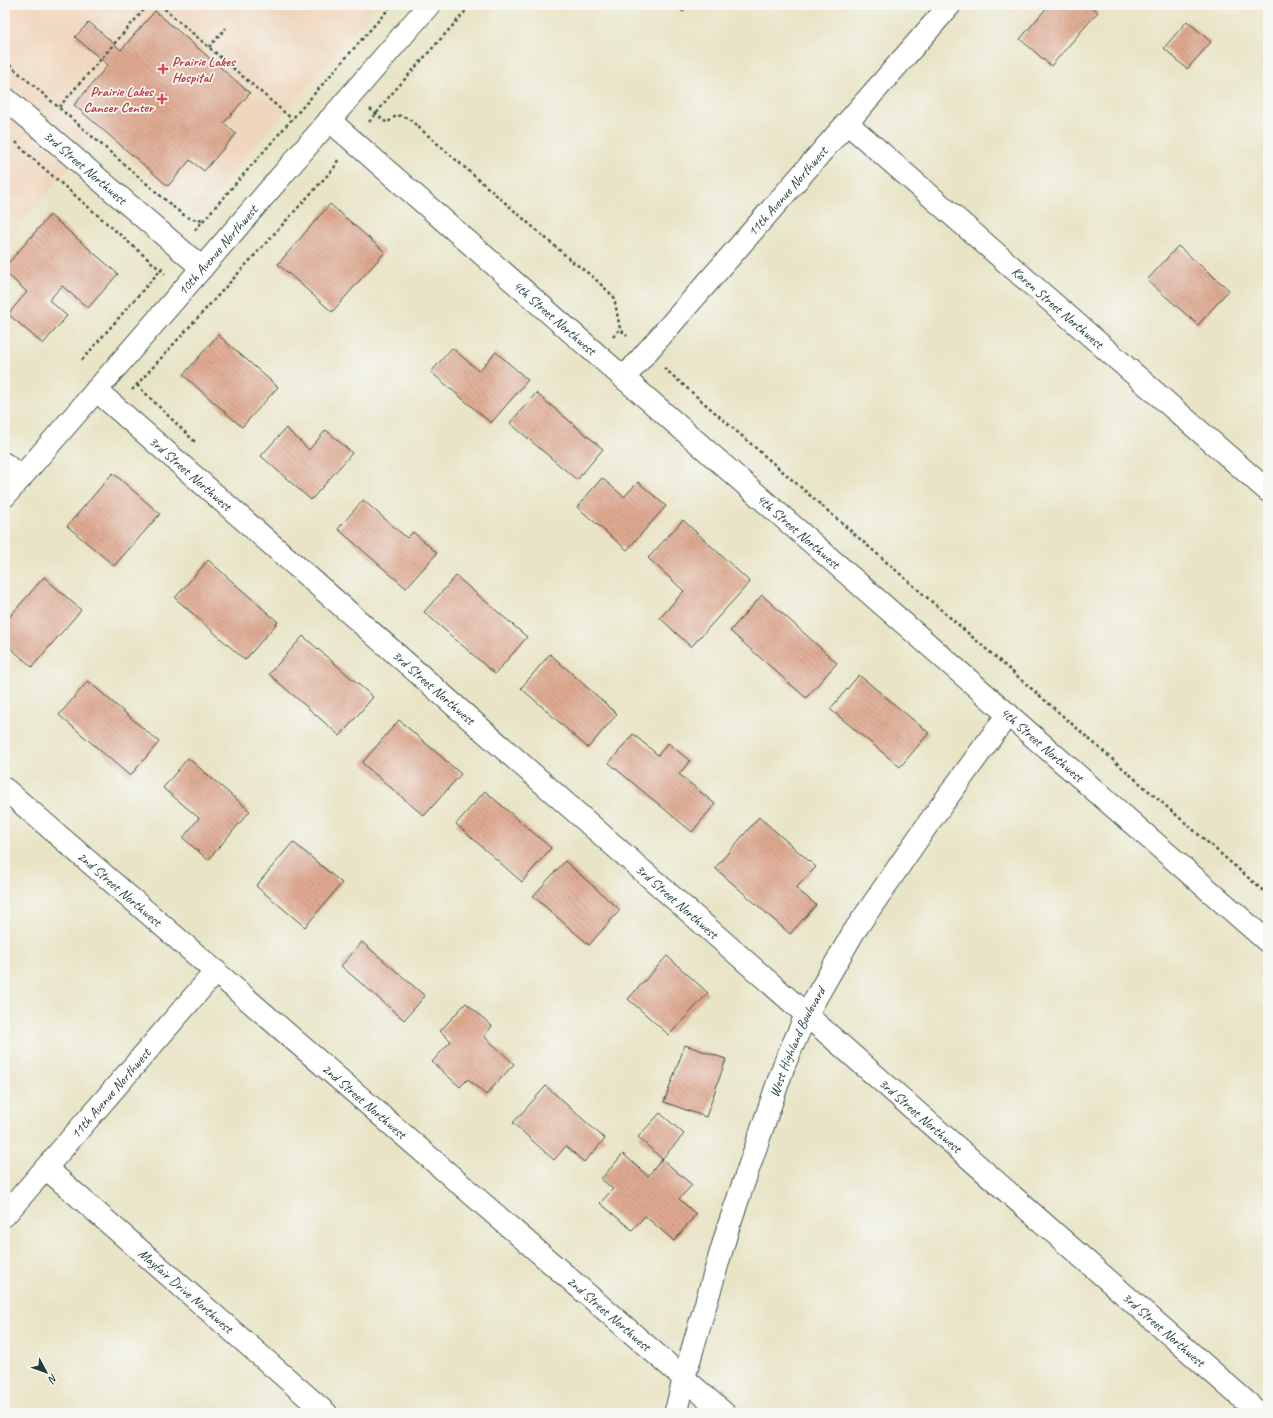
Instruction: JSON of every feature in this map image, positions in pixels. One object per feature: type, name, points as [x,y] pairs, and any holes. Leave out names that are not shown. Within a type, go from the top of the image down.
[{"type":"street","name":"10th Avenue Northwest","points":[[5,496],[13,471],[96,390],[429,5]]},
{"type":"street","name":"11th Avenue Northwest","points":[[624,378],[950,5]]},
{"type":"street","name":"3rd Street Northwest","points":[[5,98],[202,268]]},
{"type":"street","name":"4th Street Northwest","points":[[329,120],[1268,942]]},
{"type":"street","name":"Karen Street Northwest","points":[[847,124],[1268,491]]},
{"type":"street","name":"3rd Street Northwest","points":[[96,390],[1259,1413]]},
{"type":"street","name":"West Highland Boulevard","points":[[674,1413],[728,1228],[784,1065],[806,1015],[853,933],[930,821],[1008,714]]},
{"type":"street","name":"2nd Street Northwest","points":[[5,789],[724,1413]]},
{"type":"street","name":"11th Avenue Northwest","points":[[5,1215],[216,971]]},
{"type":"street","name":"Mayfair Drive Northwest","points":[[46,1168],[326,1413]]},
{"type":"path","points":[[59,106],[148,5]]},
{"type":"path","points":[[160,5],[292,119]]},
{"type":"path","points":[[82,360],[392,5]]},
{"type":"path","points":[[471,5],[388,98],[376,114],[387,123],[397,115],[408,118],[573,262],[592,276],[614,297],[620,329],[1268,896]]},
{"type":"path","points":[[209,47],[226,28]]},
{"type":"path","points":[[5,61],[187,218],[196,221],[204,219]]},
{"type":"path","points":[[13,138],[23,150],[160,269]]},
{"type":"path","points":[[116,408],[334,168]]},
{"type":"shaded area","name":"Prairie Lakes Hospital","points":[[5,5],[377,5],[196,215],[98,133],[5,244]]},
{"type":"building","points":[[674,5],[689,5],[683,12]]},
{"type":"building","points":[[1049,5],[1090,5],[1098,12],[1051,66],[1020,39]]},
{"type":"building","name":"Prairie Lakes Cancer Center","points":[[155,11],[250,93],[224,123],[236,134],[204,171],[190,160],[168,186],[74,105],[108,65],[75,37],[89,22],[121,50]]},
{"type":"building","points":[[1187,21],[1211,42],[1187,69],[1164,48]]},
{"type":"building","points":[[330,204],[385,252],[332,312],[278,264]]},
{"type":"building","points":[[50,215],[118,274],[88,308],[62,286],[49,300],[67,316],[43,344],[8,314],[27,292],[5,272],[5,267]]},
{"type":"building","points":[[1178,246],[1229,290],[1198,325],[1147,280]]},
{"type":"building","points":[[218,335],[278,387],[242,427],[183,375]]},
{"type":"building","points":[[452,348],[479,371],[496,352],[528,380],[491,423],[431,372]]},
{"type":"building","points":[[536,393],[603,449],[577,480],[510,423]]},
{"type":"building","points":[[286,428],[309,450],[326,430],[352,453],[311,500],[261,456]]},
{"type":"building","points":[[113,473],[160,514],[114,566],[67,526]]},
{"type":"building","points":[[602,478],[624,497],[638,482],[666,506],[627,550],[577,507]]},
{"type":"building","points":[[363,500],[407,538],[413,532],[437,553],[406,588],[338,529]]},
{"type":"building","points":[[683,520],[750,582],[691,647],[660,618],[684,591],[648,558]]},
{"type":"building","points":[[208,560],[278,622],[245,660],[175,598]]},
{"type":"building","points":[[456,576],[527,637],[495,674],[424,612]]},
{"type":"building","points":[[44,577],[81,610],[32,667],[5,643],[5,622]]},
{"type":"building","points":[[762,595],[837,663],[806,698],[730,631]]},
{"type":"building","points":[[303,636],[373,697],[340,736],[269,674]]},
{"type":"building","points":[[550,654],[617,714],[588,748],[521,688]]},
{"type":"building","points":[[859,675],[929,733],[900,767],[830,709]]},
{"type":"building","points":[[88,681],[159,742],[130,776],[59,715]]},
{"type":"building","points":[[399,720],[461,774],[424,816],[362,763]]},
{"type":"building","points":[[633,734],[658,755],[668,743],[690,761],[679,774],[715,804],[692,832],[609,763]]},
{"type":"building","points":[[188,758],[250,811],[208,860],[183,838],[199,818],[163,788]]},
{"type":"building","points":[[485,791],[551,848],[522,882],[456,824]]},
{"type":"building","points":[[759,817],[816,867],[796,888],[816,905],[790,934],[715,868]]},
{"type":"building","points":[[293,842],[342,883],[305,927],[256,886]]},
{"type":"building","points":[[565,861],[620,910],[589,945],[533,896]]},
{"type":"building","points":[[362,942],[425,996],[404,1020],[341,966]]},
{"type":"building","points":[[667,956],[708,993],[669,1035],[628,999]]},
{"type":"building","points":[[466,1003],[492,1026],[484,1036],[514,1064],[486,1095],[468,1079],[460,1087],[432,1062],[451,1041],[440,1031]]},
{"type":"building","points":[[685,1045],[726,1059],[706,1117],[664,1102]]},
{"type":"building","points":[[546,1086],[605,1139],[584,1162],[566,1146],[554,1160],[513,1123]]},
{"type":"building","points":[[660,1113],[684,1134],[662,1159],[638,1137]]},
{"type":"building","points":[[623,1154],[648,1176],[662,1159],[692,1185],[679,1199],[696,1214],[674,1241],[645,1216],[632,1230],[600,1203],[613,1189],[601,1179]]},
{"type":"place","name":"Prairie Lakes Hospital","points":[[163,69]]},
{"type":"place","name":"Prairie Lakes Cancer Center","points":[[162,99]]}]
